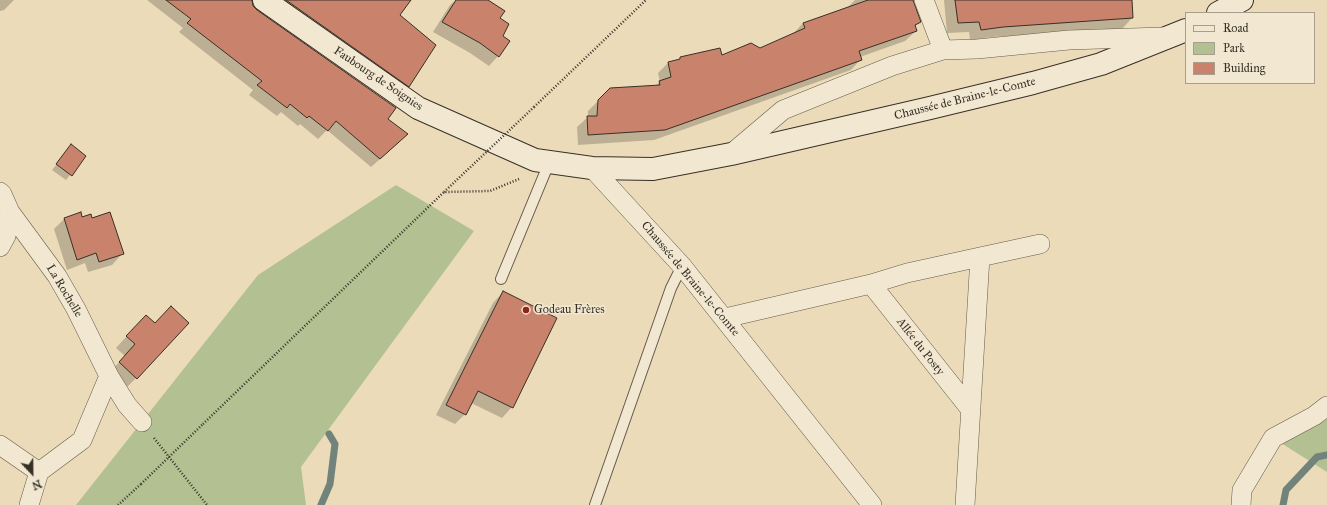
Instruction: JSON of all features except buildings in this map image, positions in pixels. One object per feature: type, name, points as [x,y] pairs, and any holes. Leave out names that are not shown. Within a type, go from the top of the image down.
[{"type":"street","name":"Faubourg de Soignies","points":[[264,0],[418,108],[542,161],[592,168]]},
{"type":"street","points":[[924,0],[943,50]]},
{"type":"street","points":[[1220,12],[1242,0]]},
{"type":"street","name":"Chaussée de Braine-le-Comte","points":[[731,154],[783,110],[892,66],[943,50],[977,49],[1069,40],[1179,33]]},
{"type":"street","name":"Chaussée de Braine-le-Comte","points":[[592,168],[653,168],[731,154],[1033,83],[1101,64],[1179,33]]},
{"type":"street","name":"Chaussée de Braine-le-Comte","points":[[592,168],[682,266],[725,318],[872,505]]},
{"type":"street","name":"La Rochelle","points":[[0,192],[10,212],[57,276],[80,315],[109,376],[128,405],[142,422]]},
{"type":"street","points":[[0,247],[6,236],[10,212]]},
{"type":"street","points":[[725,318],[870,284],[907,273],[1040,244]]},
{"type":"street","points":[[965,505],[980,257]]},
{"type":"street","name":"Allée du Posty","points":[[870,284],[971,410]]},
{"type":"street","points":[[29,505],[39,472],[82,440],[109,376]]},
{"type":"street","points":[[1241,505],[1242,490],[1273,438],[1314,416],[1327,406]]},
{"type":"street","points":[[0,444],[39,472]]},
{"type":"lane","points":[[501,279],[542,161]]},
{"type":"lane","points":[[595,505],[671,288],[682,266]]},
{"type":"path","points":[[118,505],[646,0]]},
{"type":"path","points":[[444,192],[490,191],[519,178],[542,161]]},
{"type":"path","points":[[142,422],[207,505]]},
{"type":"green space","points":[[396,185],[474,231],[301,467],[306,505],[76,505],[258,275]]},
{"type":"green space","points":[[1327,404],[1327,472],[1273,438]]},
{"type":"waterway","points":[[321,505],[330,484],[335,444],[329,434]]},
{"type":"waterway","points":[[1283,505],[1286,490],[1317,457],[1327,455]]},
{"type":"place","name":"Godeau Frères","points":[[526,310]]}]
